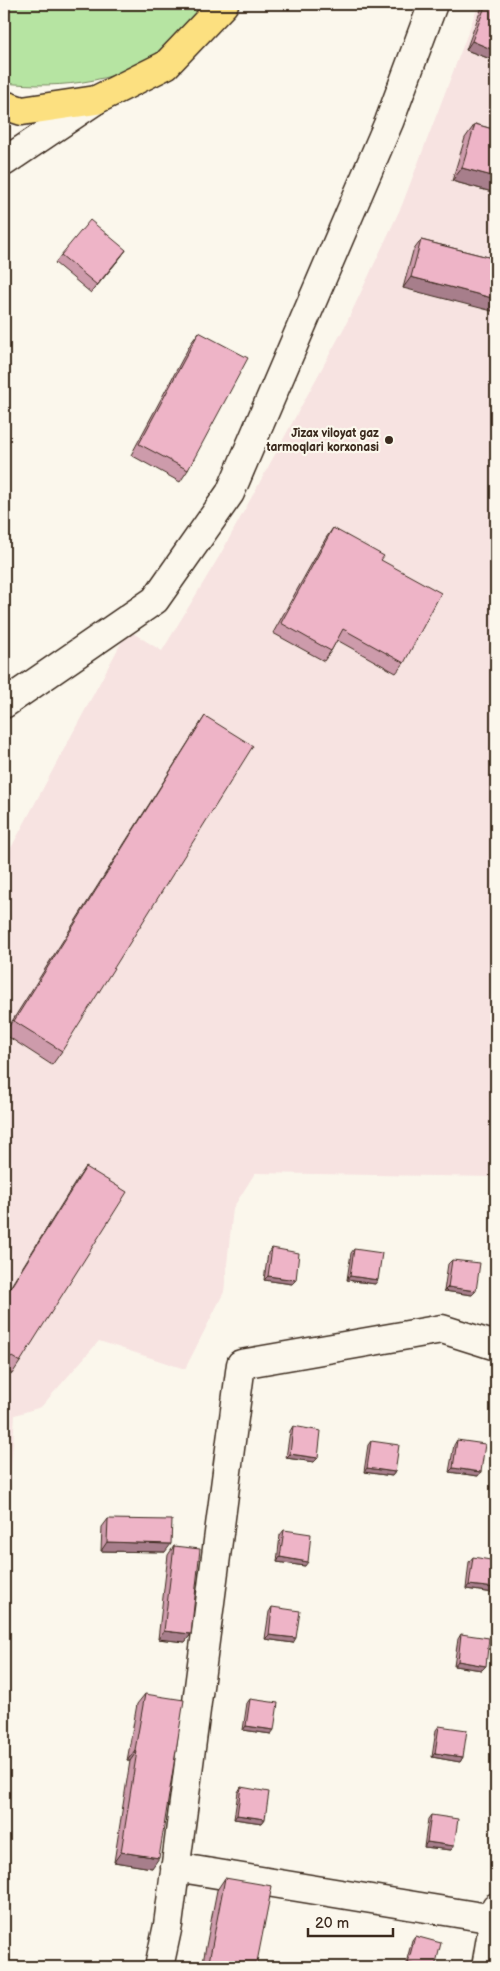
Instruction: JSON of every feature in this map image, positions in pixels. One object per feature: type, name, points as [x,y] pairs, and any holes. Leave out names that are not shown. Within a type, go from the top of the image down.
[{"type":"main road","points":[[4,105],[22,110],[96,100],[166,65],[224,4]]},
{"type":"street","points":[[4,704],[154,600],[230,493],[389,122],[433,4]]},
{"type":"street","points":[[4,162],[96,100]]},
{"type":"street","points":[[159,1967],[168,1925],[176,1867],[241,1364],[442,1329],[496,1346]]},
{"type":"street","points":[[176,1867],[495,1913],[486,1967]]},
{"type":"shaded area","points":[[479,4],[496,4],[496,1177],[255,1173],[233,1208],[224,1292],[185,1369],[99,1341],[41,1407],[15,1415],[4,1560],[4,861],[128,630],[162,651],[220,555],[345,326],[402,205]]},
{"type":"green space","points":[[4,4],[210,4],[173,43],[135,67],[115,75],[71,84],[26,85],[4,83]]},
{"type":"building","points":[[486,4],[496,4],[496,51],[472,41]]},
{"type":"building","points":[[475,124],[496,130],[496,177],[462,168]]},
{"type":"building","points":[[90,220],[126,250],[97,285],[61,255]]},
{"type":"building","points":[[421,240],[496,259],[496,299],[411,277]]},
{"type":"building","points":[[4,308],[8,313],[4,316]]},
{"type":"building","points":[[199,332],[248,358],[188,470],[139,444]]},
{"type":"building","points":[[333,528],[384,556],[381,560],[441,593],[404,663],[343,629],[331,651],[281,623]]},
{"type":"building","points":[[205,716],[253,746],[62,1051],[14,1021]]},
{"type":"building","points":[[86,1167],[127,1192],[20,1362],[4,1352],[4,1298]]},
{"type":"building","points":[[272,1248],[299,1253],[296,1280],[268,1276]]},
{"type":"building","points":[[354,1249],[382,1253],[378,1280],[350,1276]]},
{"type":"building","points":[[452,1260],[480,1263],[476,1291],[448,1287]]},
{"type":"building","points":[[293,1426],[321,1431],[318,1458],[290,1454]]},
{"type":"building","points":[[457,1440],[485,1444],[481,1472],[453,1468]]},
{"type":"building","points":[[371,1441],[399,1445],[395,1472],[367,1468]]},
{"type":"building","points":[[108,1519],[172,1520],[171,1544],[107,1542]]},
{"type":"building","points":[[284,1530],[311,1534],[308,1562],[280,1557]]},
{"type":"building","points":[[174,1546],[200,1549],[191,1634],[164,1631]]},
{"type":"building","points":[[473,1557],[496,1561],[496,1588],[469,1585]]},
{"type":"building","points":[[272,1607],[300,1611],[296,1638],[269,1635]]},
{"type":"building","points":[[461,1634],[489,1638],[486,1666],[458,1661]]},
{"type":"building","points":[[145,1694],[184,1700],[159,1858],[121,1852]]},
{"type":"building","points":[[250,1699],[278,1703],[274,1730],[246,1726]]},
{"type":"building","points":[[439,1726],[467,1730],[463,1757],[435,1753]]},
{"type":"building","points":[[241,1787],[269,1792],[265,1819],[237,1815]]},
{"type":"building","points":[[431,1815],[458,1819],[454,1846],[427,1842]]},
{"type":"building","points":[[225,1878],[272,1886],[256,1967],[208,1967]]},
{"type":"building","points":[[415,1936],[441,1943],[435,1967],[424,1967],[408,1963]]},
{"type":"place","name":"Jizax viloyat gaz tarmoqlari korxonasi","points":[[389,440]]}]
